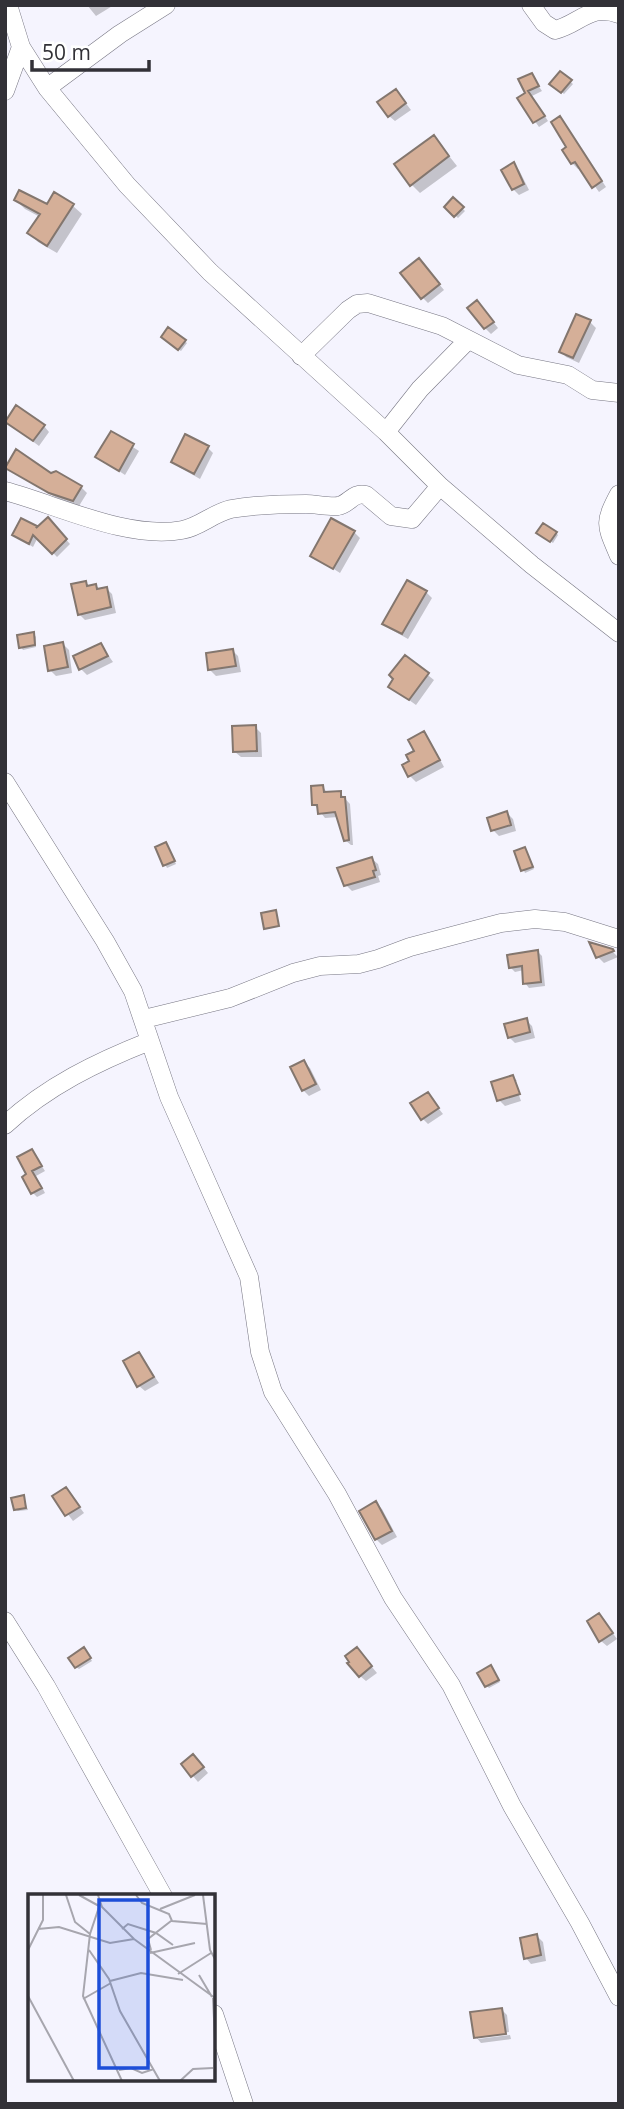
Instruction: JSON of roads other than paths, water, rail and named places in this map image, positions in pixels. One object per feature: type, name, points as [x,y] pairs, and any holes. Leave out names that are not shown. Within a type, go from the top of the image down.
[{"type":"street","points":[[8,5],[21,47],[47,88],[146,205],[210,272],[386,432],[440,486],[532,565],[619,634]]},
{"type":"street","points":[[47,88],[120,34],[166,5]]},
{"type":"street","points":[[531,5],[544,23],[555,30],[594,8],[619,14]]},
{"type":"street","points":[[7,79],[21,47]]},
{"type":"street","points":[[301,356],[348,310],[357,304],[368,303],[442,326],[518,365],[556,372],[578,380],[592,390],[619,393]]},
{"type":"street","points":[[386,432],[420,389],[468,340]]},
{"type":"street","points":[[5,491],[111,524],[145,531],[163,531],[182,530],[233,509],[294,504],[334,506],[344,504],[355,494],[366,495],[391,516],[412,519],[440,486]]},
{"type":"street","points":[[619,494],[607,522],[608,532],[619,556]]},
{"type":"street","points":[[5,782],[105,941],[133,991],[169,1097],[249,1277],[260,1352],[273,1392],[337,1494],[393,1598],[451,1685],[512,1806],[580,1923],[619,1997]]},
{"type":"street","points":[[144,1019],[230,998],[293,972],[320,966],[378,960],[410,947],[501,923],[535,919],[565,922],[619,939]]},
{"type":"street","points":[[5,1125],[25,1107],[83,1070],[150,1041]]},
{"type":"street","points":[[5,1621],[46,1686],[162,1894]]},
{"type":"street","points":[[215,2017],[244,2104]]}]
